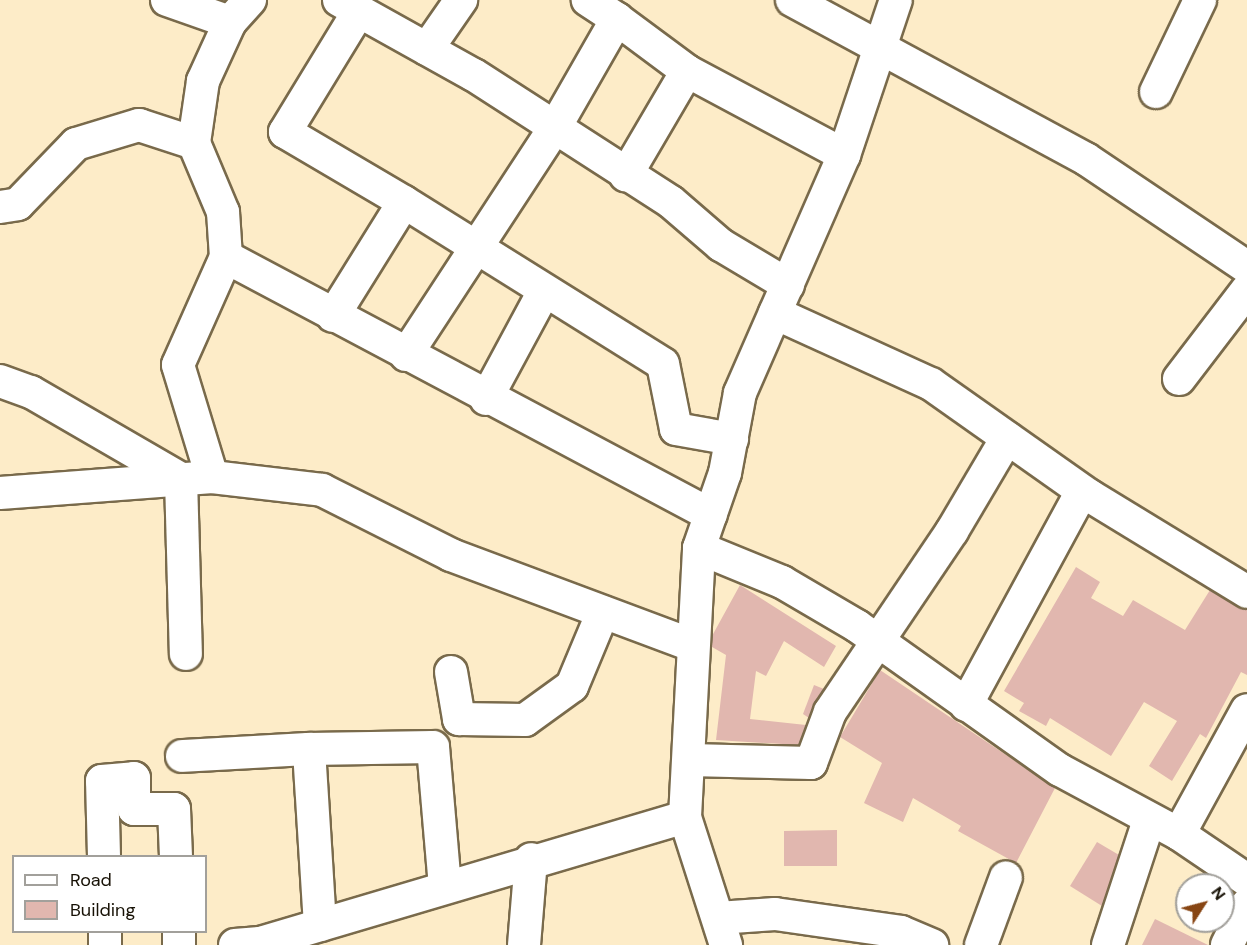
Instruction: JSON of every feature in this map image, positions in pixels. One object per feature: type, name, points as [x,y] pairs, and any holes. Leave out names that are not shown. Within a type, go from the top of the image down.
[{"type":"street","points":[[167,0],[240,11],[203,81],[194,143],[223,212],[226,257],[178,364],[212,477]]},
{"type":"street","points":[[428,49],[461,0]]},
{"type":"street","points":[[588,0],[687,70],[844,154]]},
{"type":"street","points":[[792,0],[1086,159],[1247,267]]},
{"type":"street","points":[[896,0],[877,48],[844,154],[740,393],[732,439],[699,548],[692,645],[690,760],[685,817],[722,932],[775,914],[901,932],[932,945]]},
{"type":"street","points":[[1156,92],[1200,0]]},
{"type":"street","points":[[732,439],[676,429],[663,364],[543,293],[404,202],[285,132],[349,6],[428,49],[671,202],[721,245],[788,285]]},
{"type":"street","points":[[406,356],[554,129],[617,19]]},
{"type":"street","points":[[626,175],[687,70]]},
{"type":"street","points":[[0,207],[18,204],[76,144],[139,125],[194,143]]},
{"type":"street","points":[[333,315],[404,202]]},
{"type":"street","points":[[226,257],[486,399],[711,514]]},
{"type":"street","points":[[1179,379],[1247,290]]},
{"type":"street","points":[[486,399],[543,293]]},
{"type":"street","points":[[775,313],[931,384],[1083,491],[1243,580]]},
{"type":"street","points":[[0,381],[31,392],[181,479]]},
{"type":"street","points":[[690,760],[811,763],[830,712],[879,640],[1007,438]]},
{"type":"street","points":[[0,493],[212,477],[322,490],[452,555],[692,645]]},
{"type":"street","points":[[181,479],[186,654]]},
{"type":"street","points":[[966,705],[1083,491]]},
{"type":"street","points":[[699,548],[783,582],[879,640],[966,705],[1060,770],[1149,820],[1179,834],[1247,880]]},
{"type":"street","points":[[451,672],[459,719],[525,720],[572,686],[603,612]]},
{"type":"street","points":[[1179,834],[1247,710]]},
{"type":"street","points":[[182,756],[309,749],[433,747],[445,886]]},
{"type":"street","points":[[309,749],[320,925]]},
{"type":"street","points":[[104,855],[102,781],[134,778],[134,809],[174,809],[176,855]]},
{"type":"street","points":[[235,945],[320,925],[531,859],[685,817]]},
{"type":"street","points":[[1108,945],[1149,820]]},
{"type":"street","points":[[524,945],[531,859]]},
{"type":"street","points":[[981,945],[1006,877]]},
{"type":"street","points":[[1227,945],[1247,905]]},
{"type":"building","points":[[1076,567],[1100,582],[1091,598],[1123,616],[1133,600],[1185,630],[1210,590],[1247,610],[1247,675],[1241,672],[1206,738],[1200,734],[1172,781],[1149,766],[1177,721],[1144,702],[1111,756],[1050,718],[1046,726],[1019,711],[1024,703],[1004,691]]},
{"type":"building","points":[[740,585],[836,646],[824,667],[784,641],[766,676],[756,671],[750,719],[806,725],[799,745],[716,740],[726,655],[712,647],[712,636]]},
{"type":"building","points":[[880,670],[1055,788],[1016,863],[958,831],[961,826],[913,798],[903,822],[864,803],[882,763],[840,737]]},
{"type":"building","points":[[814,685],[824,689],[809,718],[803,714]]},
{"type":"building","points":[[837,830],[837,866],[784,866],[784,831]]},
{"type":"building","points":[[1097,842],[1119,855],[1102,906],[1070,886]]},
{"type":"building","points":[[1155,919],[1175,929],[1175,933],[1184,933],[1208,945],[1142,945]]}]
